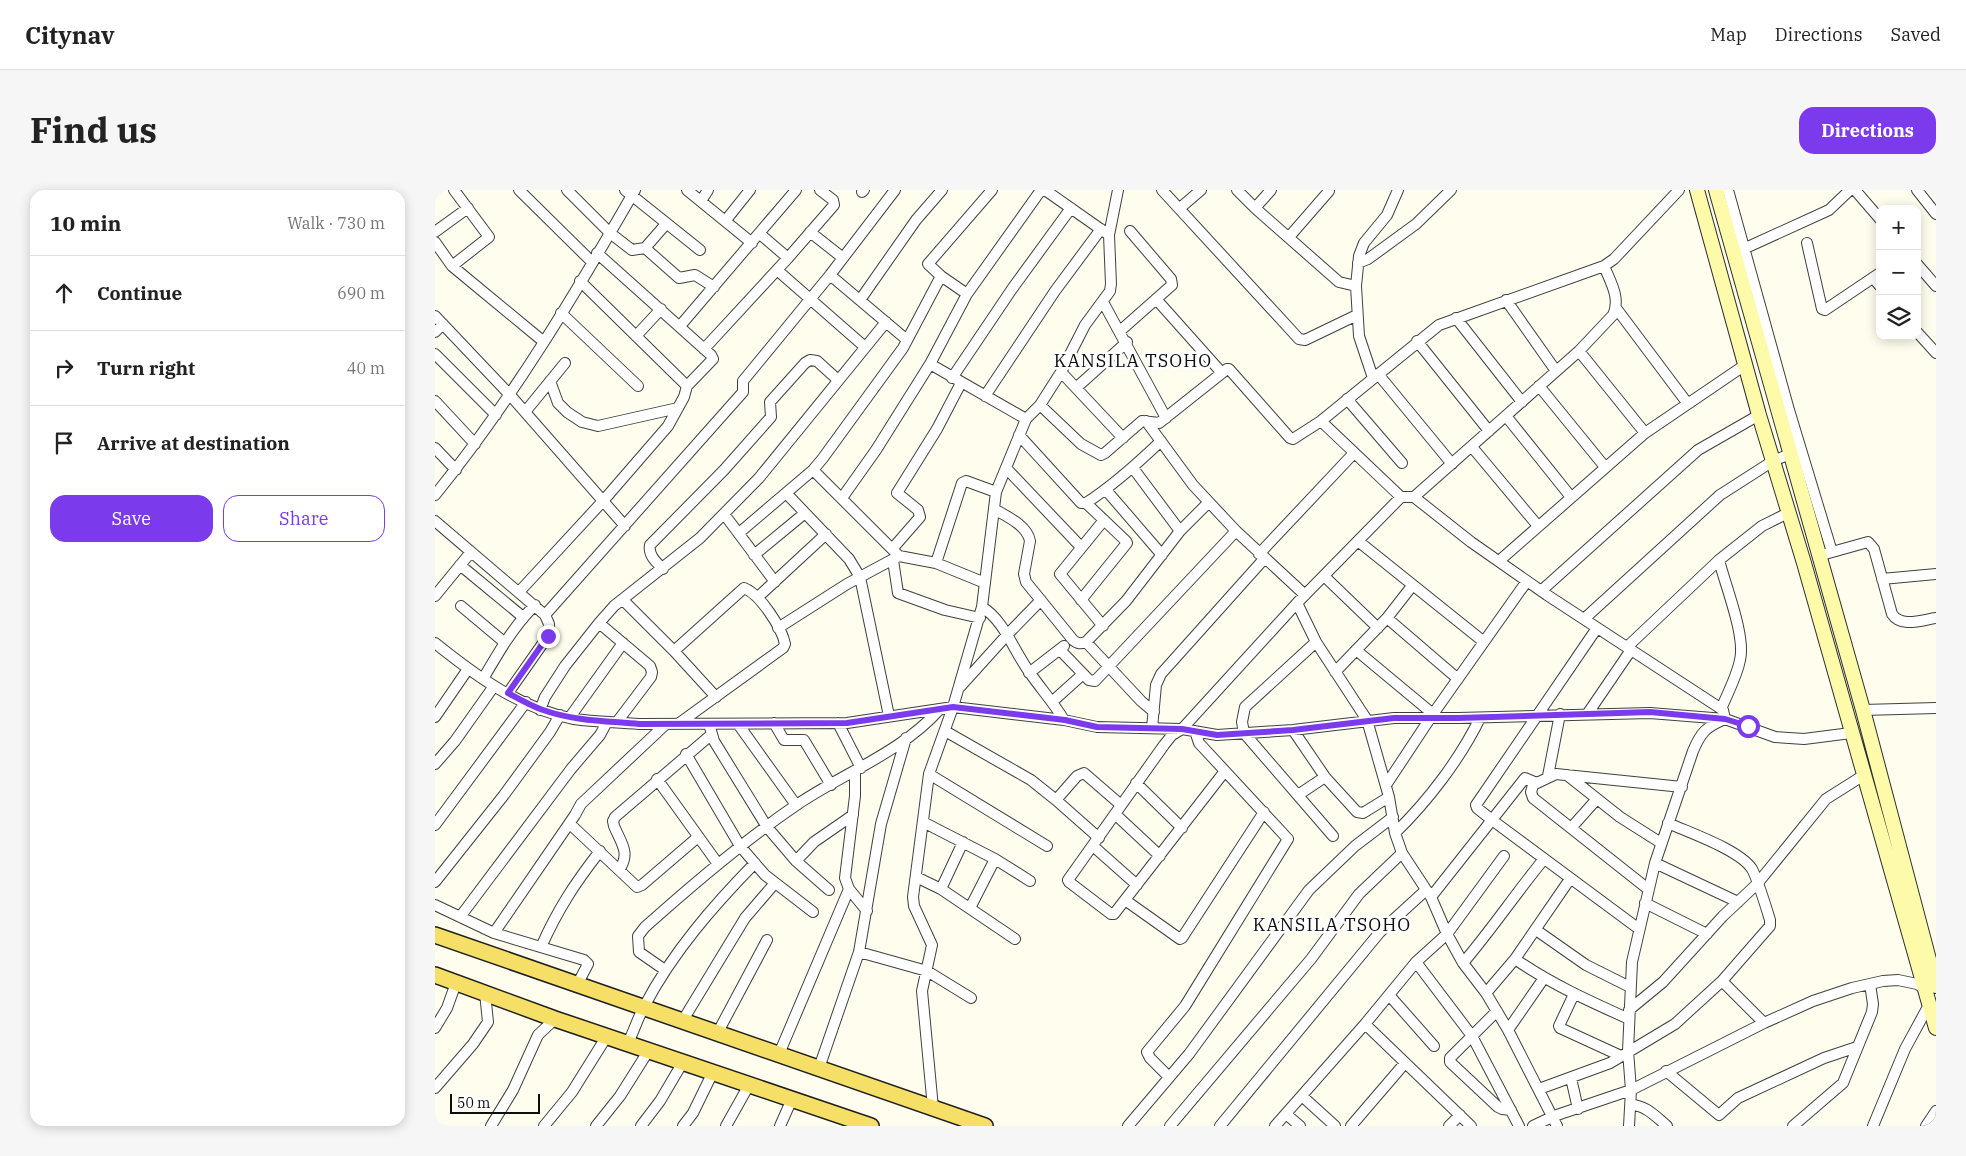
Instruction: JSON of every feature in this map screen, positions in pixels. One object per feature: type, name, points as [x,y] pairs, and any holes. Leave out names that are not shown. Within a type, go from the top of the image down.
[{"type":"main road","points":[[1697,190],[1759,415],[1789,513],[1851,733],[1930,987]]},
{"type":"main road","points":[[1717,190],[1728,211],[1740,251],[1790,454],[1825,554],[1930,987],[1930,1003],[1936,1028]]},
{"type":"main road","points":[[435,935],[985,1126]]},
{"type":"main road","points":[[435,975],[555,1019],[792,1099],[855,1124],[871,1126]]},
{"type":"street","points":[[453,266],[489,237],[454,190]]},
{"type":"street","points":[[519,190],[595,257],[661,309],[713,359],[687,386],[684,397],[668,426],[603,501],[519,592]]},
{"type":"street","points":[[567,190],[609,233],[632,250],[645,248],[666,224]]},
{"type":"street","points":[[687,190],[752,243]]},
{"type":"street","points":[[701,201],[708,190]]},
{"type":"street","points":[[726,220],[751,190]]},
{"type":"street","points":[[680,326],[796,190]]},
{"type":"street","points":[[704,349],[834,205],[833,200],[820,190]]},
{"type":"street","points":[[545,615],[743,392],[743,382],[830,275],[895,190]]},
{"type":"street","points":[[860,300],[916,220],[942,190]]},
{"type":"street","points":[[967,294],[929,267],[929,261],[993,190]]},
{"type":"street","points":[[842,498],[876,450],[930,364],[967,294],[1041,190]]},
{"type":"street","points":[[933,1108],[922,991],[932,945],[914,906],[913,897],[929,774],[953,707],[980,618],[996,492],[1026,419],[1040,405],[1061,372],[1085,325],[1110,290],[1105,232],[1045,190]]},
{"type":"street","points":[[985,396],[1055,291],[1105,232],[1118,194],[1108,190]]},
{"type":"street","points":[[1162,190],[1299,339],[1305,340],[1357,314]]},
{"type":"street","points":[[1180,208],[1201,190]]},
{"type":"street","points":[[1237,190],[1339,282],[1356,286]]},
{"type":"street","points":[[1255,208],[1271,190]]},
{"type":"street","points":[[1398,190],[1387,215],[1364,243],[1358,263],[1356,286],[1359,336],[1375,376],[1452,464]]},
{"type":"street","points":[[1358,263],[1368,259],[1416,224],[1451,190]]},
{"type":"street","points":[[1040,405],[1081,444],[1097,454],[1105,453],[1142,421],[1159,423],[1227,369],[1232,371],[1290,438],[1297,438],[1321,421],[1439,325],[1604,266],[1614,259],[1679,190]]},
{"type":"street","points":[[1728,190],[1728,211]]},
{"type":"street","points":[[1850,190],[1829,210],[1740,251],[1789,410],[1825,554],[1868,542],[1873,546],[1892,614],[1896,620],[1903,623],[1936,618]]},
{"type":"street","points":[[1855,190],[1876,214]]},
{"type":"street","points":[[1917,190],[1936,214]]},
{"type":"street","points":[[1289,237],[1329,191]]},
{"type":"street","points":[[435,494],[456,470],[510,395],[595,257],[630,192],[666,224],[700,250]]},
{"type":"street","points":[[435,232],[468,208]]},
{"type":"street","points":[[778,628],[895,555],[920,517],[918,510],[897,493],[937,429],[957,381],[1012,289],[1071,208]]},
{"type":"street","points":[[1120,331],[1172,285],[1172,282],[1130,231]]},
{"type":"street","points":[[810,232],[843,258]]},
{"type":"street","points":[[760,234],[788,258]]},
{"type":"street","points":[[1807,243],[1822,309],[1825,310],[1876,280]]},
{"type":"street","points":[[436,247],[453,266],[544,342]]},
{"type":"street","points":[[645,248],[679,278],[695,275],[714,287]]},
{"type":"street","points":[[1414,497],[1579,350],[1613,315],[1617,299],[1604,266]]},
{"type":"street","points":[[1921,269],[1936,286]]},
{"type":"street","points":[[777,270],[865,347]]},
{"type":"street","points":[[830,275],[907,340]]},
{"type":"street","points":[[739,533],[813,470],[895,361],[941,276]]},
{"type":"street","points":[[580,281],[687,386]]},
{"type":"street","points":[[1156,299],[1222,373]]},
{"type":"street","points":[[1506,300],[1556,371]]},
{"type":"street","points":[[1103,302],[1127,342],[1166,418]]},
{"type":"street","points":[[1616,308],[1689,404]]},
{"type":"street","points":[[636,336],[661,309]]},
{"type":"street","points":[[561,313],[638,386]]},
{"type":"street","points":[[435,316],[510,395],[625,526]]},
{"type":"street","points":[[1456,318],[1522,402]]},
{"type":"street","points":[[540,710],[545,697],[565,666],[614,606],[663,569],[699,538],[759,478],[886,322]]},
{"type":"street","points":[[435,332],[443,324]]},
{"type":"street","points":[[1921,336],[1936,353]]},
{"type":"street","points":[[1076,388],[1127,342]]},
{"type":"street","points":[[1417,342],[1489,431]]},
{"type":"street","points":[[1579,350],[1645,434]]},
{"type":"street","points":[[435,354],[496,414]]},
{"type":"street","points":[[663,569],[652,557],[649,551],[650,545],[723,470],[771,417],[770,402],[805,363],[810,360],[817,360],[838,380]]},
{"type":"street","points":[[525,412],[565,363]]},
{"type":"street","points":[[930,364],[1026,419]]},
{"type":"street","points":[[1499,561],[1645,434],[1745,365]]},
{"type":"street","points":[[1061,372],[1123,438]]},
{"type":"street","points":[[550,381],[558,403],[567,412],[582,422],[598,426],[678,408]]},
{"type":"street","points":[[1539,386],[1605,467]]},
{"type":"street","points":[[1347,399],[1402,463]]},
{"type":"street","points":[[435,401],[475,444]]},
{"type":"street","points":[[1541,591],[1698,450],[1759,415]]},
{"type":"street","points":[[1506,416],[1571,497]]},
{"type":"street","points":[[1146,421],[1193,485],[1301,599],[1316,642],[1367,720],[1389,797],[1395,833],[1403,853],[1429,893],[1447,934],[1463,963],[1486,993],[1508,1030],[1556,1121]]},
{"type":"street","points":[[1321,421],[1401,497],[1414,497],[1541,591],[1722,707]]},
{"type":"street","points":[[1019,436],[1081,503],[1086,503],[1127,543],[1081,600]]},
{"type":"street","points":[[1086,503],[1106,490],[1133,468],[1161,441]]},
{"type":"street","points":[[1472,447],[1539,526]]},
{"type":"street","points":[[435,448],[456,470]]},
{"type":"street","points":[[1152,728],[1157,680],[1161,674],[1262,556],[1354,453]]},
{"type":"street","points":[[1585,620],[1720,495],[1773,460],[1790,454]]},
{"type":"street","points":[[1005,468],[1081,547]]},
{"type":"street","points":[[1133,468],[1180,531]]},
{"type":"street","points":[[813,470],[895,555],[936,563],[985,583]]},
{"type":"street","points":[[936,563],[962,483],[966,480],[996,492]]},
{"type":"street","points":[[1106,490],[1162,555]]},
{"type":"street","points":[[786,493],[849,559],[860,576],[889,716]]},
{"type":"street","points":[[1225,771],[1113,914],[1069,882],[1068,880],[1172,735],[1182,729],[1301,599],[1401,497]]},
{"type":"street","points":[[994,509],[1009,518],[1029,536],[1024,577],[1077,644],[1086,642],[1103,626],[1126,601],[1180,531],[1209,502]]},
{"type":"street","points":[[754,554],[805,513]]},
{"type":"street","points":[[1588,714],[1629,648],[1719,560],[1761,526],[1789,513]]},
{"type":"street","points":[[724,514],[775,582]]},
{"type":"street","points":[[1103,520],[1060,574],[1103,626]]},
{"type":"street","points":[[435,521],[545,615],[549,624],[548,636],[508,693]]},
{"type":"street","points":[[1060,650],[1083,674],[1091,681],[1095,681],[1236,531]]},
{"type":"street","points":[[758,597],[825,534]]},
{"type":"street","points":[[1359,541],[1412,586],[1484,642]]},
{"type":"street","points":[[435,596],[471,552]]},
{"type":"street","points":[[895,555],[897,591],[899,594],[945,610],[980,618]]},
{"type":"street","points":[[1719,560],[1739,631],[1741,651],[1740,660],[1722,707],[1725,719]]},
{"type":"street","points":[[460,565],[523,617]]},
{"type":"street","points":[[1882,579],[1936,574]]},
{"type":"street","points":[[1324,576],[1379,628]]},
{"type":"street","points":[[1386,785],[1527,581]]},
{"type":"street","points":[[1335,672],[1379,628],[1412,586]]},
{"type":"street","points":[[674,651],[744,588],[758,597],[784,641],[783,648],[678,724]]},
{"type":"street","points":[[623,600],[674,651],[716,697]]},
{"type":"street","points":[[959,687],[1041,600]]},
{"type":"street","points":[[461,606],[505,642]]},
{"type":"street","points":[[483,679],[505,642],[523,617],[535,606]]},
{"type":"street","points":[[982,607],[995,618],[1029,673],[1053,701],[1065,720]]},
{"type":"street","points":[[1387,618],[1458,679]]},
{"type":"street","points":[[459,917],[566,775],[651,677],[650,666],[599,623]]},
{"type":"street","points":[[1597,628],[1539,716],[1478,802],[1477,808],[1639,929]]},
{"type":"street","points":[[1029,673],[1073,640]]},
{"type":"street","points":[[1086,642],[1153,712]]},
{"type":"street","points":[[1316,642],[1245,707],[1242,722],[1244,733],[1333,836]]},
{"type":"street","points":[[435,643],[483,679],[540,710],[565,716],[612,722],[678,724],[710,729],[738,724],[858,722],[953,707],[1065,720],[1097,727],[1182,729],[1217,735],[1293,730],[1367,720],[1432,716],[1480,718],[1650,712],[1725,719],[1775,737],[1804,739],[1851,733]]},
{"type":"street","points":[[435,882],[504,795],[550,732],[623,643]]},
{"type":"street","points":[[1356,650],[1432,716]]},
{"type":"street","points":[[435,717],[468,669]]},
{"type":"street","points":[[1053,701],[1083,674]]},
{"type":"street","points":[[435,764],[455,741],[494,686]]},
{"type":"street","points":[[435,826],[525,702]]},
{"type":"street","points":[[1863,710],[1936,708]]},
{"type":"street","points":[[665,970],[639,952],[638,936],[645,927],[740,846],[796,806],[858,770],[906,738],[939,709]]},
{"type":"street","points":[[1220,1126],[1300,1031],[1379,932],[1429,893],[1492,820],[1525,778],[1534,782],[1545,781],[1549,776],[1560,714]]},
{"type":"street","points":[[1395,833],[1418,809],[1441,779],[1480,718]]},
{"type":"street","points":[[1629,1126],[1631,1090],[1625,1054],[1632,962],[1648,889],[1661,843],[1701,734],[1712,724],[1725,719]]},
{"type":"street","points":[[774,723],[784,740],[805,740],[831,785]]},
{"type":"street","points":[[838,723],[858,770],[845,878],[849,889],[867,911]]},
{"type":"street","points":[[494,933],[570,824],[581,804],[666,724]]},
{"type":"street","points":[[738,724],[796,806]]},
{"type":"street","points":[[619,870],[625,861],[626,854],[613,821],[615,816],[686,754],[710,729]]},
{"type":"street","points":[[710,729],[714,741],[767,827],[796,861],[829,890]]},
{"type":"street","points":[[1293,730],[1325,777],[1359,814],[1389,797]]},
{"type":"street","points":[[945,731],[1031,780],[1057,800],[1137,885]]},
{"type":"street","points":[[1169,1076],[1150,1058],[1147,1052],[1185,1006],[1288,839],[1199,743],[1195,731]]},
{"type":"street","points":[[819,1068],[859,952],[881,824],[906,738]]},
{"type":"street","points":[[686,754],[740,846],[775,883],[813,912]]},
{"type":"street","points":[[1057,800],[1077,776],[1084,773],[1121,805]]},
{"type":"street","points":[[929,774],[1047,846]]},
{"type":"street","points":[[1549,776],[1555,774],[1682,787]]},
{"type":"street","points":[[1567,775],[1596,800],[1661,843]]},
{"type":"street","points":[[1629,1014],[1663,982],[1737,902],[1757,884],[1826,799],[1864,775]]},
{"type":"street","points":[[1298,795],[1325,777]]},
{"type":"street","points":[[657,779],[718,864]]},
{"type":"street","points":[[1534,782],[1531,792],[1533,798],[1648,889]]},
{"type":"street","points":[[1136,783],[1182,828]]},
{"type":"street","points":[[1571,828],[1596,800]]},
{"type":"street","points":[[1125,900],[1180,939],[1182,938],[1264,812]]},
{"type":"street","points":[[1115,814],[1160,856]]},
{"type":"street","points":[[796,861],[813,842],[853,815]]},
{"type":"street","points":[[1128,1126],[1189,1054],[1309,890],[1355,846],[1393,817]]},
{"type":"street","points":[[923,822],[995,859],[1030,881]]},
{"type":"street","points":[[1539,1089],[1610,1063],[1675,1024],[1722,981],[1770,926],[1770,920],[1753,871],[1746,861],[1668,823]]},
{"type":"street","points":[[570,824],[637,887],[642,885],[699,837]]},
{"type":"street","points":[[941,889],[963,842]]},
{"type":"street","points":[[541,947],[555,916],[570,891],[600,851]]},
{"type":"street","points":[[1170,1126],[1311,959],[1359,894],[1403,853]]},
{"type":"street","points":[[1275,1126],[1365,1024],[1415,962],[1447,934],[1504,856]]},
{"type":"street","points":[[970,908],[995,859]]},
{"type":"street","points":[[1463,963],[1487,934],[1521,886],[1544,859]]},
{"type":"street","points":[[1655,862],[1737,902]]},
{"type":"street","points":[[628,1043],[644,1006],[665,970],[711,910],[755,863]]},
{"type":"street","points":[[916,876],[941,889],[1015,939]]},
{"type":"street","points":[[1486,993],[1515,959],[1571,879]]},
{"type":"street","points":[[683,1020],[745,918],[775,883]]},
{"type":"street","points":[[779,1054],[849,889]]},
{"type":"street","points":[[1645,903],[1707,934]]},
{"type":"street","points":[[435,905],[494,933],[584,960],[588,964],[578,984]]},
{"type":"street","points":[[1536,930],[1586,965],[1630,987]]},
{"type":"street","points":[[718,1032],[767,940]]},
{"type":"street","points":[[859,952],[927,971],[971,998]]},
{"type":"street","points":[[1515,959],[1544,978],[1574,994],[1629,1014]]},
{"type":"street","points":[[1415,962],[1472,1036],[1519,1126]]},
{"type":"street","points":[[1508,1030],[1544,978]]},
{"type":"street","points":[[1533,1126],[1556,1121],[1578,1109],[1631,1090],[1764,1023],[1813,1001],[1870,984],[1898,980],[1930,987]]},
{"type":"street","points":[[1722,981],[1764,1023]]},
{"type":"street","points":[[435,1028],[447,1008],[457,983]]},
{"type":"street","points":[[1793,1126],[1843,1083],[1872,1012],[1870,984]]},
{"type":"street","points":[[435,1088],[473,1044],[488,1022],[485,993]]},
{"type":"street","points":[[1574,994],[1559,1026],[1560,1028],[1625,1054]]},
{"type":"street","points":[[1389,995],[1434,1046]]},
{"type":"street","points":[[1873,1126],[1905,1049],[1930,1003]]},
{"type":"street","points":[[1497,1011],[1449,1058],[1450,1062],[1498,1107],[1511,1110]]},
{"type":"street","points":[[491,1126],[513,1090],[538,1035],[555,1019]]},
{"type":"street","points":[[1365,1024],[1471,1126]]},
{"type":"street","points":[[545,1126],[572,1092],[607,1036]]},
{"type":"street","points":[[1666,1071],[1719,1115],[1738,1098],[1823,1058],[1857,1047]]},
{"type":"street","points":[[596,1126],[620,1096],[649,1050]]},
{"type":"street","points":[[641,1126],[660,1101],[683,1062]]},
{"type":"street","points":[[1354,1125],[1405,1063]]},
{"type":"street","points":[[683,1126],[693,1113],[713,1072]]},
{"type":"street","points":[[1571,1078],[1578,1109]]},
{"type":"street","points":[[726,1126],[749,1085]]},
{"type":"street","points":[[1302,1096],[1335,1126]]},
{"type":"street","points":[[780,1126],[792,1099]]},
{"type":"street","points":[[1631,1105],[1645,1108],[1667,1126]]},
{"type":"street","points":[[1926,1126],[1936,1111]]},
{"type":"street","points":[[1286,1114],[1300,1126]]},
{"type":"street","points":[[1449,1126],[1460,1115]]},
{"type":"district","name":"KANSILA TSOHO","points":[[1133,360]]},
{"type":"district","name":"KANSILA TSOHO","points":[[1332,924]]},
{"type":"route","points":[[548,636],[508,693],[540,710],[550,713],[607,722],[639,724],[847,723],[895,714],[953,707],[1065,720],[1097,727],[1182,729],[1217,735],[1293,730],[1394,718],[1548,716],[1560,714],[1650,712],[1713,717],[1748,726]]}]
